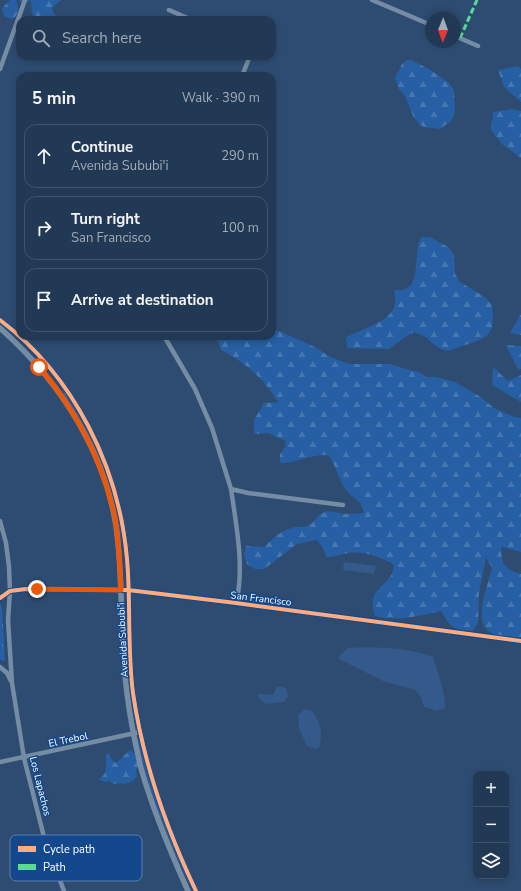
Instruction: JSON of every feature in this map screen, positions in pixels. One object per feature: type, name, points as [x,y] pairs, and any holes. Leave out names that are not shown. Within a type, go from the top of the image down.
[{"type":"street","points":[[19,16],[25,0]]},
{"type":"street","points":[[372,0],[425,22]]},
{"type":"street","points":[[169,10],[183,16]]},
{"type":"street","points":[[0,69],[16,25]]},
{"type":"street","points":[[461,39],[478,46]]},
{"type":"street","points":[[244,72],[248,60]]},
{"type":"street","name":"Avenida Sububi'i","points":[[0,320],[16,331]]},
{"type":"street","name":"Avenida Sububi'i","points":[[0,328],[30,356],[44,372],[67,404],[80,425],[96,458],[104,479],[115,518],[118,541],[124,671],[133,733],[141,768],[157,818],[188,891]]},
{"type":"street","points":[[11,338],[16,334]]},
{"type":"street","name":"Avenida Sububi'i","points":[[25,340],[65,389],[85,421],[98,446],[110,477],[121,517],[127,559],[129,647],[133,692],[140,732],[148,768],[164,816],[196,891]]},
{"type":"street","points":[[166,340],[195,389],[212,428],[231,489],[239,555],[240,581],[236,603]]},
{"type":"street","points":[[231,489],[248,493],[343,505]]},
{"type":"street","name":"Los Lapachos","points":[[0,521],[6,544],[9,567],[10,591],[8,620],[12,683],[24,758],[43,835]]},
{"type":"street","name":"San Francisco","points":[[0,598],[10,591],[26,589],[128,590],[521,641]]},
{"type":"street","points":[[0,667],[12,683]]},
{"type":"street","name":"El Trebol","points":[[0,762],[140,732]]},
{"type":"street","name":"Los Lapachos","points":[[60,881],[64,891]]},
{"type":"green space","points":[[10,0],[16,0],[18,6],[18,10],[13,19],[5,17],[2,10]]},
{"type":"green space","points":[[20,0],[61,0],[52,8],[56,16],[33,16],[31,1],[20,2]]},
{"type":"green space","points":[[406,60],[411,60],[429,69],[448,82],[454,90],[455,111],[452,120],[440,129],[420,125],[413,116],[405,96],[399,89],[395,78],[402,64]]},
{"type":"green space","points":[[518,66],[521,69],[521,102],[504,87],[498,70]]},
{"type":"green space","points":[[512,109],[521,111],[521,158],[502,144],[491,130],[493,112]]},
{"type":"green space","points":[[421,237],[430,237],[448,247],[454,255],[455,274],[460,282],[485,297],[492,306],[492,328],[487,336],[448,351],[439,348],[424,336],[414,332],[389,349],[347,348],[346,338],[382,320],[393,310],[395,303],[394,290],[403,290],[411,285],[415,276],[418,245]]},
{"type":"green space","points":[[521,314],[521,335],[510,333]]},
{"type":"green space","points":[[276,330],[315,347],[330,357],[349,364],[390,364],[419,372],[427,377],[436,377],[455,382],[479,396],[494,408],[514,417],[521,418],[521,552],[502,547],[501,549],[504,565],[512,571],[521,574],[521,637],[504,636],[491,633],[484,625],[482,618],[483,600],[492,568],[486,557],[479,593],[478,623],[473,631],[461,630],[453,627],[441,611],[400,618],[384,618],[375,616],[373,608],[374,596],[392,574],[394,565],[384,559],[372,555],[346,553],[333,557],[327,557],[317,540],[297,544],[264,569],[255,569],[247,564],[244,555],[246,546],[264,547],[277,535],[295,527],[305,527],[312,523],[319,515],[327,511],[346,514],[364,513],[359,502],[344,487],[334,463],[328,455],[280,463],[280,454],[285,447],[286,441],[268,433],[254,434],[254,420],[264,403],[278,402],[260,378],[238,360],[221,350],[217,340],[276,340]]},
{"type":"green space","points":[[506,345],[521,346],[521,369],[518,369]]},
{"type":"green space","points":[[493,367],[508,381],[521,375],[521,402],[492,385]]},
{"type":"green space","points":[[63,390],[81,418],[96,448],[113,495],[121,530],[122,542],[92,442],[62,391]]},
{"type":"green space","points":[[0,604],[2,607],[5,661],[0,660]]},
{"type":"green space","points":[[137,739],[139,739],[149,778],[162,816],[194,891],[167,835],[147,778]]},
{"type":"green space","points":[[130,750],[139,759],[139,765],[136,770],[137,777],[126,784],[113,784],[110,781],[105,782],[98,779],[105,773],[107,754],[109,753],[112,760],[116,763]]},
{"type":"shaded area","points":[[344,562],[376,566],[374,574],[343,570]]},
{"type":"shaded area","points":[[348,648],[402,649],[433,657],[443,689],[445,708],[437,711],[424,707],[421,697],[415,690],[383,681],[339,659],[340,655]]},
{"type":"shaded area","points":[[277,687],[283,687],[287,690],[288,696],[284,702],[266,704],[260,699],[258,694],[273,695]]},
{"type":"shaded area","points":[[305,709],[312,711],[319,724],[321,737],[319,748],[315,749],[307,746],[299,729],[298,715]]},
{"type":"marked path","points":[[461,36],[477,0]]},
{"type":"cycle path","points":[[0,320],[16,334]]},
{"type":"cycle path","points":[[23,340],[50,368],[71,396],[88,426],[103,458],[114,491],[122,525],[127,559],[131,676],[137,719],[149,769],[157,794],[175,843],[196,891]]},
{"type":"cycle path","points":[[0,598],[10,591],[26,589],[128,590],[521,641]]},
{"type":"route","points":[[37,589],[121,590],[120,560],[115,518],[104,479],[96,458],[80,425],[67,404],[39,367]]}]
